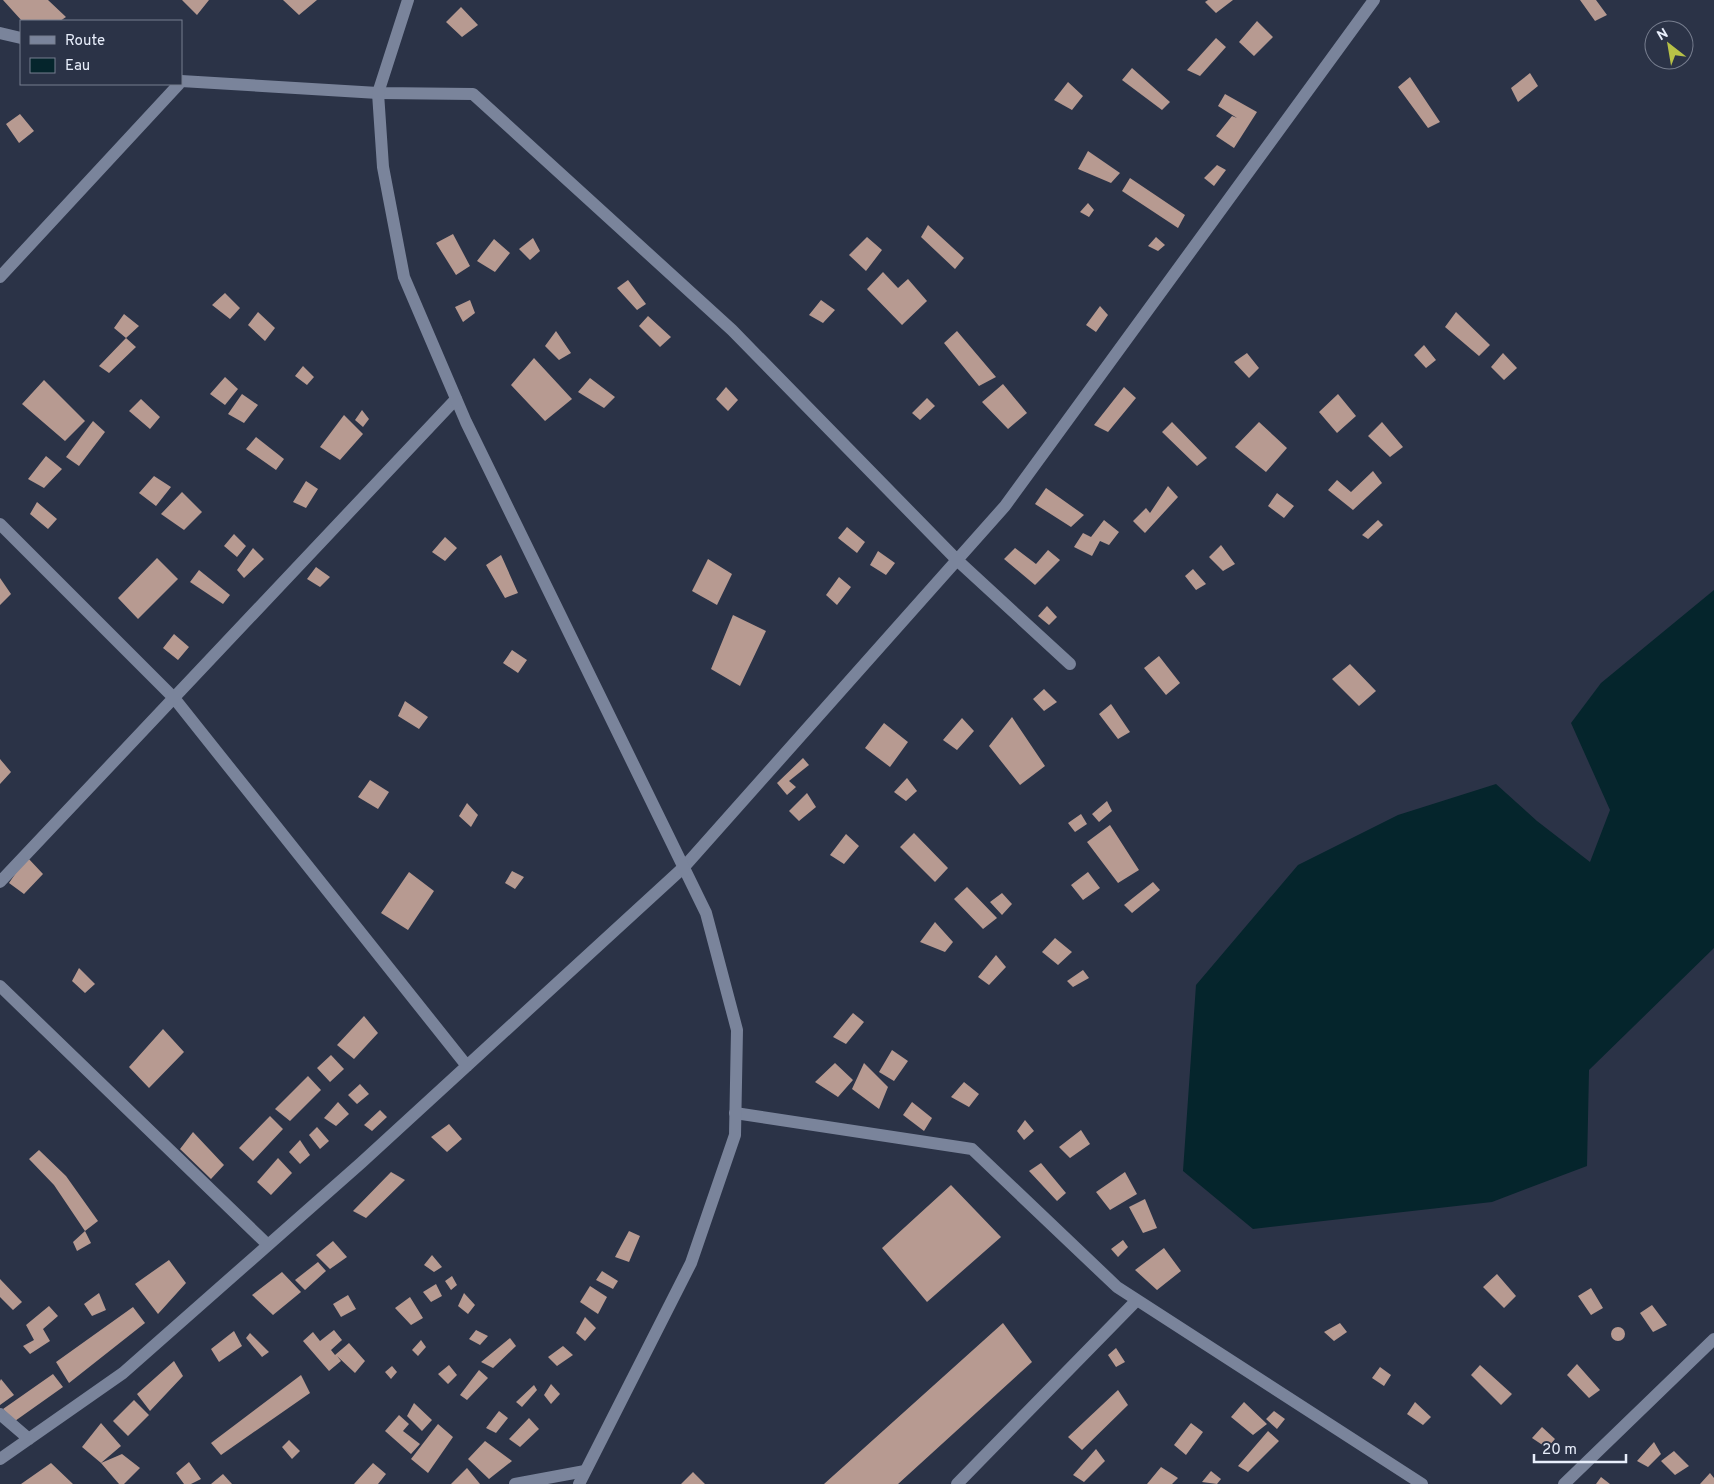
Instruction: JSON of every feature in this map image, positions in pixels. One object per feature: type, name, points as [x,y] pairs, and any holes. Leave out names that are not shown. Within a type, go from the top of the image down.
[{"type":"street","points":[[408,0],[378,93],[383,167],[404,277],[456,399],[706,912],[737,1030],[735,1135],[691,1263],[579,1484]]},
{"type":"street","points":[[0,1459],[123,1373],[268,1246],[684,867],[1005,506],[1374,0]]},
{"type":"street","points":[[0,33],[20,38]]},
{"type":"street","points":[[182,82],[378,93],[473,94],[732,330],[957,560],[1070,664]]},
{"type":"street","points":[[0,277],[178,85]]},
{"type":"street","points":[[0,882],[456,399]]},
{"type":"street","points":[[0,524],[174,698],[467,1066]]},
{"type":"street","points":[[0,986],[268,1246]]},
{"type":"street","points":[[735,1113],[972,1149],[1117,1287],[1422,1484]]},
{"type":"street","points":[[956,1484],[1137,1300]]},
{"type":"street","points":[[1564,1484],[1714,1339]]},
{"type":"street","points":[[0,1414],[29,1439]]},
{"type":"street","points":[[515,1484],[586,1471]]},
{"type":"water","points":[[1714,590],[1714,948],[1589,1070],[1587,1166],[1492,1202],[1253,1229],[1183,1171],[1196,985],[1298,865],[1398,815],[1496,784],[1537,821],[1590,862],[1610,810],[1571,723],[1601,683]]},
{"type":"building","points":[[3,0],[48,0],[66,17],[62,20],[21,20]]},
{"type":"building","points":[[182,0],[209,0],[197,15]]},
{"type":"building","points":[[283,0],[317,0],[299,15]]},
{"type":"building","points":[[1208,0],[1233,0],[1216,13],[1205,2]]},
{"type":"building","points":[[1580,0],[1596,0],[1607,15],[1595,21]]},
{"type":"building","points":[[461,7],[478,25],[462,37],[446,22]]},
{"type":"building","points":[[1257,21],[1273,37],[1254,56],[1239,42]]},
{"type":"building","points":[[1216,38],[1226,47],[1200,76],[1187,70]]},
{"type":"building","points":[[1132,68],[1170,102],[1162,110],[1122,80]]},
{"type":"building","points":[[1530,73],[1538,86],[1518,102],[1511,88]]},
{"type":"building","points":[[1410,77],[1440,122],[1428,128],[1398,87]]},
{"type":"building","points":[[1068,82],[1083,96],[1072,110],[1054,100]]},
{"type":"building","points":[[1225,94],[1257,112],[1234,148],[1216,136],[1232,116],[1237,118],[1218,106]]},
{"type":"building","points":[[20,114],[34,131],[19,143],[6,124]]},
{"type":"building","points":[[1088,151],[1120,173],[1111,183],[1078,169]]},
{"type":"building","points":[[1217,165],[1226,170],[1214,186],[1204,178]]},
{"type":"building","points":[[1130,178],[1185,215],[1178,228],[1122,191]]},
{"type":"building","points":[[1088,203],[1094,210],[1089,217],[1080,212]]},
{"type":"building","points":[[928,225],[964,258],[955,269],[921,237]]},
{"type":"building","points":[[453,234],[470,266],[456,275],[436,243]]},
{"type":"building","points":[[867,237],[882,250],[866,271],[849,255]]},
{"type":"building","points":[[1156,237],[1165,245],[1158,251],[1148,246]]},
{"type":"building","points":[[533,238],[540,251],[530,260],[519,249]]},
{"type":"building","points":[[494,239],[510,253],[495,272],[477,261]]},
{"type":"building","points":[[883,272],[898,288],[908,279],[927,301],[902,325],[867,289]]},
{"type":"building","points":[[628,280],[646,304],[637,310],[617,288]]},
{"type":"building","points":[[225,293],[240,308],[230,319],[212,305]]},
{"type":"building","points":[[470,300],[475,313],[463,322],[455,307]]},
{"type":"building","points":[[821,300],[835,310],[823,323],[809,315]]},
{"type":"building","points":[[1100,306],[1108,315],[1096,332],[1086,325]]},
{"type":"building","points":[[258,312],[275,328],[265,341],[248,325]]},
{"type":"building","points":[[1456,312],[1490,345],[1479,356],[1445,327]]},
{"type":"building","points":[[124,314],[139,326],[126,338],[114,328]]},
{"type":"building","points":[[648,316],[671,337],[660,347],[639,326]]},
{"type":"building","points":[[556,331],[571,353],[559,360],[545,346]]},
{"type":"building","points":[[957,331],[996,377],[979,386],[944,343]]},
{"type":"building","points":[[126,338],[136,347],[109,373],[99,366]]},
{"type":"building","points":[[1424,345],[1436,360],[1426,368],[1414,355]]},
{"type":"building","points":[[1247,353],[1259,368],[1249,378],[1234,362]]},
{"type":"building","points":[[1503,353],[1517,368],[1504,380],[1491,367]]},
{"type":"building","points":[[534,358],[572,399],[545,421],[511,385]]},
{"type":"building","points":[[303,366],[314,377],[307,385],[295,376]]},
{"type":"building","points":[[225,377],[238,389],[225,405],[210,394]]},
{"type":"building","points":[[590,378],[615,397],[604,408],[578,392]]},
{"type":"building","points":[[44,380],[85,421],[65,441],[22,404]]},
{"type":"building","points":[[1003,384],[1027,413],[1008,429],[982,402]]},
{"type":"building","points":[[726,387],[738,400],[728,411],[716,399]]},
{"type":"building","points":[[1124,387],[1136,398],[1108,432],[1094,425]]},
{"type":"building","points":[[242,394],[258,405],[244,423],[228,414]]},
{"type":"building","points":[[1338,394],[1356,416],[1337,433],[1319,412]]},
{"type":"building","points":[[927,398],[935,406],[920,420],[912,413]]},
{"type":"building","points":[[141,399],[160,417],[150,429],[129,411]]},
{"type":"building","points":[[362,410],[369,419],[363,427],[355,420]]},
{"type":"building","points":[[344,415],[363,434],[340,460],[320,447]]},
{"type":"building","points":[[93,421],[105,432],[79,466],[66,457]]},
{"type":"building","points":[[1172,422],[1207,458],[1197,466],[1162,432]]},
{"type":"building","points":[[1259,422],[1287,448],[1266,472],[1235,447]]},
{"type":"building","points":[[1382,422],[1403,447],[1390,457],[1368,436]]},
{"type":"building","points":[[256,437],[284,459],[276,470],[246,449]]},
{"type":"building","points":[[46,456],[62,469],[44,488],[28,479]]},
{"type":"building","points":[[1373,471],[1382,483],[1353,510],[1328,490],[1337,480],[1351,492]]},
{"type":"building","points":[[154,476],[171,487],[156,506],[139,493]]},
{"type":"building","points":[[306,481],[318,489],[306,508],[293,502]]},
{"type":"building","points":[[1168,486],[1178,497],[1145,533],[1133,521],[1146,508],[1150,513]]},
{"type":"building","points":[[1046,488],[1084,515],[1071,527],[1035,504]]},
{"type":"building","points":[[182,492],[202,512],[184,530],[161,514]]},
{"type":"building","points":[[1277,493],[1294,506],[1284,518],[1268,506]]},
{"type":"building","points":[[37,502],[57,519],[48,529],[30,514]]},
{"type":"building","points":[[1104,520],[1119,532],[1109,545],[1100,541],[1092,556],[1074,547],[1083,533],[1091,537]]},
{"type":"building","points":[[1378,520],[1383,525],[1368,539],[1362,535]]},
{"type":"building","points":[[847,527],[865,542],[857,553],[838,538]]},
{"type":"building","points":[[234,534],[246,546],[237,557],[224,546]]},
{"type":"building","points":[[445,537],[457,548],[445,561],[432,552]]},
{"type":"building","points":[[1221,545],[1235,564],[1223,571],[1209,557]]},
{"type":"building","points":[[253,548],[264,559],[244,578],[237,570]]},
{"type":"building","points":[[1015,548],[1036,564],[1048,550],[1060,560],[1035,585],[1004,559]]},
{"type":"building","points":[[878,551],[895,563],[886,575],[870,565]]},
{"type":"building","points":[[501,555],[518,593],[505,598],[486,565]]},
{"type":"building","points":[[157,558],[178,579],[138,619],[118,598]]},
{"type":"building","points":[[708,559],[732,574],[717,605],[692,591]]},
{"type":"building","points":[[316,567],[330,577],[320,587],[307,579]]},
{"type":"building","points":[[1193,569],[1206,584],[1196,590],[1185,576]]},
{"type":"building","points":[[199,570],[230,595],[223,604],[190,582]]},
{"type":"building","points":[[839,577],[851,587],[837,605],[826,595]]},
{"type":"building","points":[[0,578],[11,594],[0,605]]},
{"type":"building","points":[[1047,606],[1057,617],[1049,625],[1038,616]]},
{"type":"building","points":[[733,615],[766,631],[740,686],[711,669]]},
{"type":"building","points":[[174,634],[189,647],[178,660],[163,648]]},
{"type":"building","points":[[512,650],[527,660],[518,673],[503,663]]},
{"type":"building","points":[[1159,656],[1180,683],[1166,695],[1144,668]]},
{"type":"building","points":[[1350,664],[1376,691],[1359,706],[1332,679]]},
{"type":"building","points":[[1044,689],[1057,702],[1044,711],[1033,699]]},
{"type":"building","points":[[405,701],[428,717],[419,729],[398,716]]},
{"type":"building","points":[[1111,704],[1130,732],[1118,739],[1099,714]]},
{"type":"building","points":[[1012,717],[1045,766],[1020,785],[989,746]]},
{"type":"building","points":[[962,718],[974,731],[957,750],[943,740]]},
{"type":"building","points":[[884,723],[908,742],[890,767],[865,748]]},
{"type":"building","points":[[803,758],[809,765],[789,781],[796,787],[787,795],[777,783]]},
{"type":"building","points":[[0,759],[11,772],[0,784]]},
{"type":"building","points":[[907,778],[917,791],[906,801],[894,792]]},
{"type":"building","points":[[370,780],[389,792],[378,809],[358,797]]},
{"type":"building","points":[[807,793],[816,807],[799,821],[789,811]]},
{"type":"building","points":[[1107,801],[1112,811],[1099,822],[1092,814]]},
{"type":"building","points":[[467,803],[478,815],[471,827],[459,816]]},
{"type":"building","points":[[1081,814],[1087,824],[1075,832],[1068,823]]},
{"type":"building","points":[[1110,825],[1139,870],[1118,883],[1087,842]]},
{"type":"building","points":[[914,833],[948,868],[935,882],[900,847]]},
{"type":"building","points":[[846,834],[859,846],[844,864],[830,855]]},
{"type":"building","points":[[27,857],[43,874],[24,894],[9,883]]},
{"type":"building","points":[[512,871],[524,877],[515,889],[505,883]]},
{"type":"building","points":[[409,872],[434,891],[408,930],[381,913]]},
{"type":"building","points":[[1088,872],[1100,888],[1083,900],[1071,885]]},
{"type":"building","points":[[1153,882],[1160,890],[1132,913],[1124,905]]},
{"type":"building","points":[[967,887],[997,918],[983,929],[954,899]]},
{"type":"building","points":[[1002,893],[1012,904],[1002,915],[990,902]]},
{"type":"building","points":[[935,922],[953,942],[945,952],[920,942]]},
{"type":"building","points":[[1055,938],[1072,952],[1058,965],[1042,952]]},
{"type":"building","points":[[996,955],[1006,967],[989,985],[978,977]]},
{"type":"building","points":[[79,968],[95,984],[85,993],[72,981]]},
{"type":"building","points":[[1083,970],[1089,978],[1073,987],[1067,981]]},
{"type":"building","points":[[853,1013],[864,1022],[846,1044],[833,1037]]},
{"type":"building","points":[[364,1016],[378,1033],[354,1059],[337,1045]]},
{"type":"building","points":[[163,1029],[184,1052],[149,1088],[129,1067]]},
{"type":"building","points":[[892,1050],[908,1061],[894,1081],[879,1072]]},
{"type":"building","points":[[331,1055],[344,1069],[330,1082],[317,1068]]},
{"type":"building","points":[[835,1063],[853,1080],[838,1097],[815,1082]]},
{"type":"building","points":[[864,1063],[888,1087],[879,1109],[852,1089]]},
{"type":"building","points":[[308,1076],[321,1090],[290,1121],[275,1109]]},
{"type":"building","points":[[964,1082],[979,1094],[969,1107],[951,1097]]},
{"type":"building","points":[[360,1084],[369,1094],[357,1104],[348,1095]]},
{"type":"building","points":[[338,1102],[349,1114],[336,1126],[324,1118]]},
{"type":"building","points":[[912,1102],[932,1118],[924,1131],[903,1115]]},
{"type":"building","points":[[380,1110],[387,1117],[372,1131],[364,1125]]},
{"type":"building","points":[[270,1116],[283,1129],[253,1161],[239,1148]]},
{"type":"building","points":[[1025,1120],[1034,1131],[1024,1140],[1017,1131]]},
{"type":"building","points":[[449,1124],[462,1139],[447,1152],[431,1137]]},
{"type":"building","points":[[317,1127],[329,1141],[320,1149],[309,1135]]},
{"type":"building","points":[[1081,1130],[1090,1144],[1070,1158],[1059,1147]]},
{"type":"building","points":[[193,1132],[224,1165],[211,1179],[180,1149]]},
{"type":"building","points":[[300,1140],[310,1155],[300,1164],[289,1152]]},
{"type":"building","points":[[39,1150],[66,1176],[98,1221],[85,1231],[54,1185],[29,1159]]},
{"type":"building","points":[[278,1158],[292,1173],[271,1195],[257,1182]]},
{"type":"building","points":[[1041,1163],[1066,1193],[1057,1201],[1029,1171]]},
{"type":"building","points":[[391,1172],[405,1180],[366,1218],[353,1211]]},
{"type":"building","points":[[1125,1172],[1137,1194],[1110,1210],[1096,1192]]},
{"type":"building","points":[[951,1185],[1001,1237],[927,1302],[882,1248]]},
{"type":"building","points":[[1145,1199],[1157,1228],[1143,1233],[1129,1207]]},
{"type":"building","points":[[85,1231],[91,1243],[77,1251],[73,1242]]},
{"type":"building","points":[[629,1231],[640,1236],[629,1262],[615,1257]]},
{"type":"building","points":[[1123,1240],[1128,1247],[1118,1257],[1111,1249]]},
{"type":"building","points":[[333,1241],[347,1257],[330,1269],[316,1255]]},
{"type":"building","points":[[1164,1248],[1181,1271],[1157,1290],[1135,1270]]},
{"type":"building","points":[[432,1255],[442,1267],[434,1272],[424,1265]]},
{"type":"building","points":[[169,1260],[186,1283],[158,1314],[135,1284]]},
{"type":"building","points":[[318,1262],[326,1271],[305,1290],[295,1280]]},
{"type":"building","points":[[602,1271],[618,1281],[613,1289],[596,1280]]},
{"type":"building","points":[[282,1272],[301,1292],[273,1315],[252,1295]]},
{"type":"building","points":[[1497,1274],[1516,1296],[1504,1308],[1483,1287]]},
{"type":"building","points":[[452,1276],[457,1285],[451,1290],[445,1281]]},
{"type":"building","points":[[0,1279],[22,1302],[13,1310],[0,1297]]},
{"type":"building","points":[[436,1284],[442,1296],[431,1302],[423,1292]]},
{"type":"building","points":[[590,1286],[607,1297],[598,1314],[580,1302]]},
{"type":"building","points":[[1591,1288],[1603,1308],[1591,1315],[1578,1296]]},
{"type":"building","points":[[99,1293],[106,1310],[92,1316],[84,1304]]},
{"type":"building","points":[[464,1293],[475,1305],[468,1314],[458,1306]]},
{"type":"building","points":[[348,1295],[356,1309],[341,1317],[333,1304]]},
{"type":"building","points":[[410,1297],[423,1318],[411,1325],[395,1308]]},
{"type":"building","points":[[1652,1305],[1667,1325],[1653,1332],[1640,1313]]},
{"type":"building","points":[[49,1306],[58,1316],[43,1329],[50,1341],[30,1354],[23,1346],[34,1340],[26,1325]]},
{"type":"building","points":[[133,1307],[145,1323],[69,1383],[56,1362]]},
{"type":"building","points":[[585,1317],[596,1328],[585,1341],[576,1333]]},
{"type":"building","points":[[1003,1323],[1032,1362],[898,1484],[824,1484]]},
{"type":"building","points":[[1340,1323],[1347,1332],[1334,1341],[1324,1332]]},
{"type":"building","points":[[1618,1327],[1623,1329],[1625,1334],[1623,1339],[1618,1341],[1613,1339],[1611,1334],[1613,1329]]},
{"type":"building","points":[[334,1330],[342,1340],[331,1350],[335,1355],[349,1343],[365,1361],[355,1373],[337,1356],[341,1361],[329,1371],[303,1341],[313,1332],[320,1341]]},
{"type":"building","points":[[476,1330],[488,1336],[480,1345],[469,1339]]},
{"type":"building","points":[[234,1331],[242,1346],[219,1362],[211,1349]]},
{"type":"building","points":[[250,1333],[269,1352],[262,1357],[246,1338]]},
{"type":"building","points":[[510,1338],[516,1346],[493,1368],[481,1362]]},
{"type":"building","points":[[421,1340],[426,1347],[418,1356],[412,1350]]},
{"type":"building","points":[[563,1346],[573,1355],[557,1366],[548,1357]]},
{"type":"building","points":[[1116,1348],[1125,1362],[1116,1367],[1108,1355]]},
{"type":"building","points":[[174,1361],[183,1376],[150,1411],[137,1394]]},
{"type":"building","points":[[1577,1364],[1600,1390],[1589,1398],[1567,1375]]},
{"type":"building","points":[[449,1365],[457,1375],[448,1384],[438,1374]]},
{"type":"building","points":[[1480,1365],[1512,1394],[1501,1405],[1471,1375]]},
{"type":"building","points":[[392,1366],[397,1372],[391,1379],[385,1372]]},
{"type":"building","points":[[1380,1367],[1391,1375],[1384,1386],[1372,1378]]},
{"type":"building","points":[[479,1370],[488,1378],[467,1400],[460,1395]]},
{"type":"building","points":[[53,1374],[63,1387],[15,1421],[3,1409]]},
{"type":"building","points":[[301,1375],[310,1393],[221,1455],[211,1443]]},
{"type":"building","points":[[1,1379],[14,1395],[0,1405],[0,1381]]},
{"type":"building","points":[[551,1384],[560,1394],[551,1404],[544,1395]]},
{"type":"building","points":[[534,1385],[537,1390],[522,1407],[516,1402]]},
{"type":"building","points":[[1118,1390],[1128,1405],[1082,1450],[1068,1437]]},
{"type":"building","points":[[134,1400],[149,1415],[128,1436],[113,1421]]},
{"type":"building","points":[[1244,1402],[1267,1424],[1253,1435],[1231,1417]]},
{"type":"building","points":[[1415,1402],[1431,1417],[1423,1425],[1407,1414]]},
{"type":"building","points":[[414,1403],[432,1420],[422,1431],[407,1416]]},
{"type":"building","points":[[499,1411],[508,1418],[496,1433],[486,1428]]},
{"type":"building","points":[[1274,1411],[1285,1419],[1277,1429],[1266,1419]]},
{"type":"building","points":[[399,1415],[409,1424],[403,1431],[420,1444],[411,1454],[385,1431]]},
{"type":"building","points":[[529,1418],[539,1429],[520,1447],[509,1439]]},
{"type":"building","points":[[101,1423],[121,1446],[101,1463],[82,1447]]},
{"type":"building","points":[[1191,1423],[1203,1432],[1186,1455],[1174,1445]]},
{"type":"building","points":[[438,1424],[453,1437],[428,1473],[411,1459]]},
{"type":"building","points":[[1542,1427],[1555,1439],[1547,1448],[1532,1438]]},
{"type":"building","points":[[1268,1431],[1279,1441],[1248,1472],[1238,1466]]},
{"type":"building","points":[[289,1440],[300,1451],[292,1459],[282,1447]]},
{"type":"building","points":[[485,1441],[512,1461],[489,1479],[468,1459]]},
{"type":"building","points":[[1654,1442],[1661,1454],[1648,1467],[1637,1461]]},
{"type":"building","points":[[1096,1449],[1105,1461],[1084,1482],[1073,1475]]},
{"type":"building","points":[[1674,1451],[1689,1466],[1675,1475],[1661,1461]]},
{"type":"building","points":[[122,1454],[140,1468],[124,1484],[119,1484],[101,1463]]},
{"type":"building","points":[[189,1462],[201,1479],[191,1484],[184,1484],[176,1473]]},
{"type":"building","points":[[51,1463],[73,1484],[21,1484]]},
{"type":"building","points":[[373,1463],[386,1474],[378,1484],[354,1484]]},
{"type":"building","points":[[1161,1467],[1178,1478],[1172,1484],[1147,1484]]},
{"type":"building","points":[[467,1468],[480,1484],[451,1484]]},
{"type":"building","points":[[1211,1471],[1221,1479],[1217,1484],[1202,1482]]},
{"type":"building","points":[[693,1472],[705,1484],[681,1484]]},
{"type":"building","points":[[1710,1473],[1714,1478],[1714,1484],[1700,1484]]},
{"type":"building","points":[[223,1474],[232,1484],[211,1484]]},
{"type":"building","points":[[1601,1477],[1610,1484],[1596,1484]]}]
